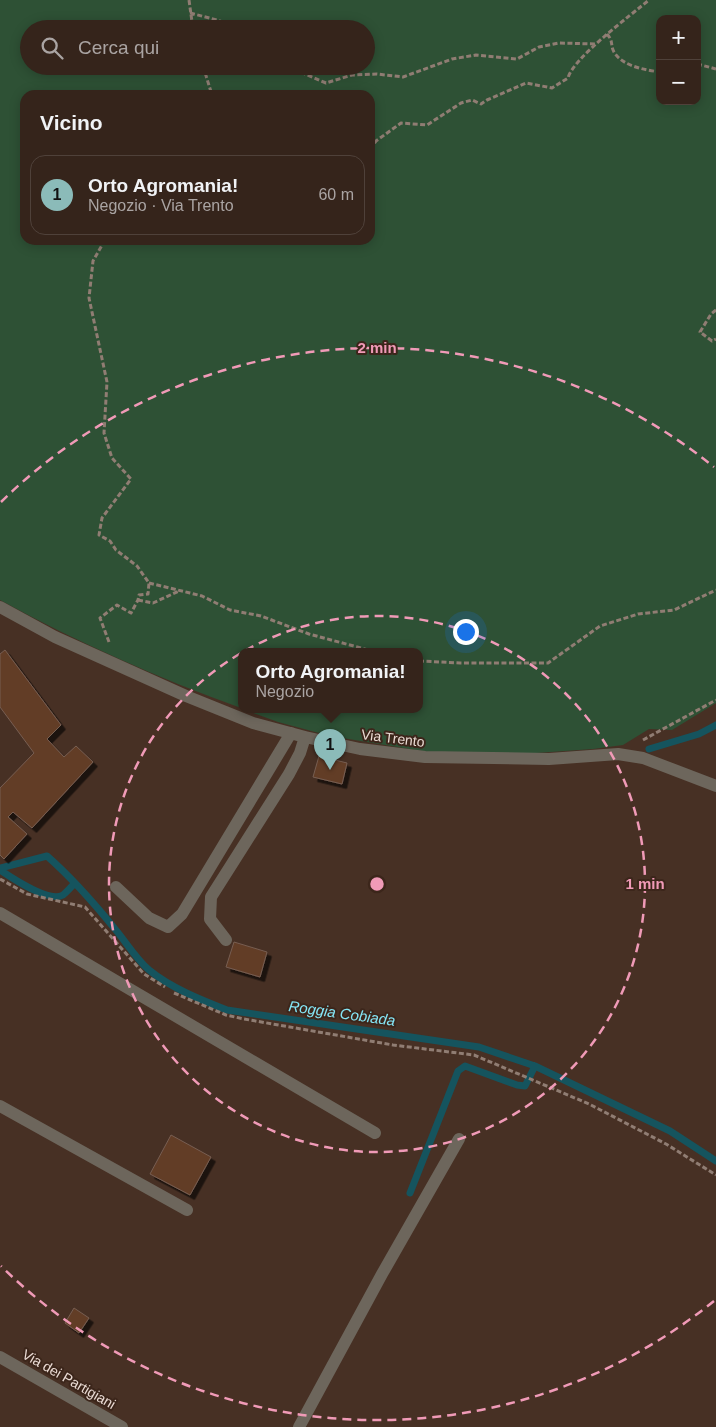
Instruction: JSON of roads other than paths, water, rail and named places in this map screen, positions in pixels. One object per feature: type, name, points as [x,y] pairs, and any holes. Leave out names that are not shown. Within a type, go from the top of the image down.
[{"type":"street","name":"Via Trento","points":[[0,607],[55,636],[186,696],[253,723],[305,737],[360,749],[425,757],[519,759],[618,754],[642,758],[716,786]]},
{"type":"street","points":[[116,887],[149,918],[168,927],[182,914],[291,733]]},
{"type":"street","points":[[226,940],[210,919],[211,896],[289,774],[300,753],[305,737]]},
{"type":"street","points":[[0,913],[375,1133]]},
{"type":"street","points":[[0,1106],[187,1210]]},
{"type":"street","points":[[299,1427],[382,1274],[459,1139]]},
{"type":"street","name":"Via dei Partigiani","points":[[0,1357],[122,1427]]},
{"type":"waterway","points":[[649,749],[699,734],[716,725]]},
{"type":"waterway","name":"Roggia Cobiada","points":[[0,868],[47,856],[91,900],[144,966],[176,988],[207,1002],[227,1010],[479,1047],[535,1066],[670,1131],[716,1161]]},
{"type":"waterway","points":[[0,870],[40,893],[49,896],[57,897],[63,895],[75,883]]},
{"type":"waterway","points":[[410,1193],[458,1071],[465,1066],[517,1085],[525,1086],[535,1066]]},
{"type":"place","name":"Orto Agromania!","points":[[330,770]]}]
